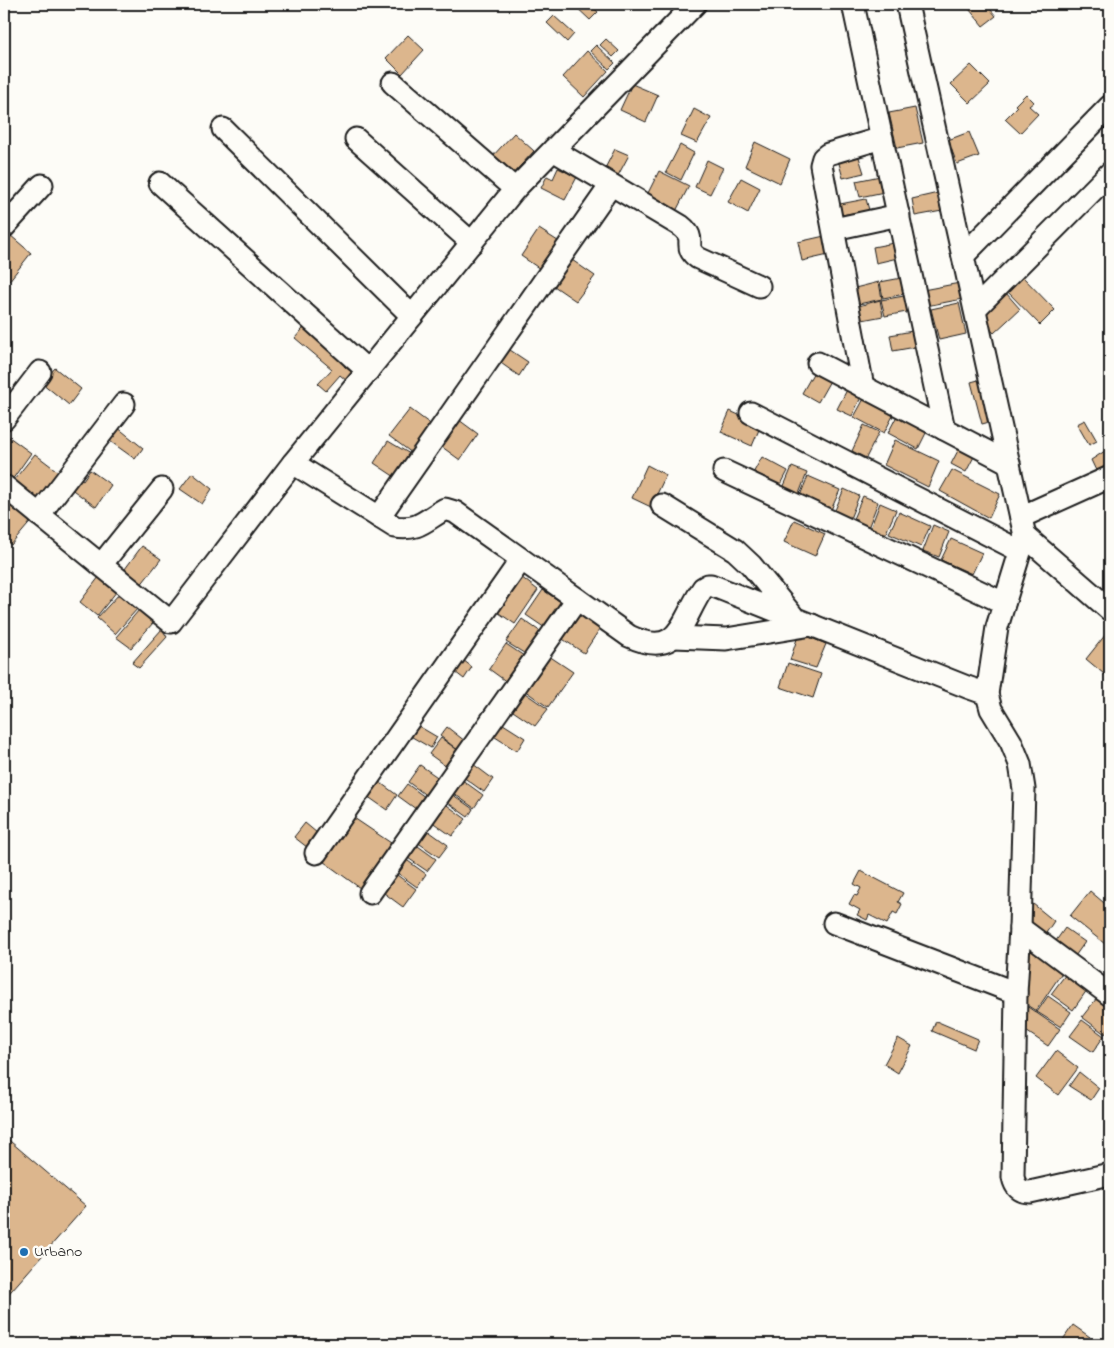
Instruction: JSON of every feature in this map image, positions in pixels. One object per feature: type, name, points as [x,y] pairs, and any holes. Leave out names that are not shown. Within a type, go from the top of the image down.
[{"type":"street","points":[[4,486],[172,622],[293,462],[516,189],[695,4]]},
{"type":"street","points":[[853,4],[944,429]]},
{"type":"street","points":[[907,4],[1009,463],[1022,535],[997,627],[988,694],[991,709],[1011,742],[1023,776],[1020,928],[1016,994],[1014,1183],[1019,1189],[1030,1192],[1110,1174]]},
{"type":"street","points":[[393,83],[516,189]]},
{"type":"street","points":[[963,256],[1110,106]]},
{"type":"street","points":[[223,129],[412,316]]},
{"type":"street","points":[[863,387],[834,229],[821,172],[823,158],[836,151],[882,138]]},
{"type":"street","points":[[356,139],[472,242]]},
{"type":"street","points":[[553,150],[688,232],[691,240],[689,247],[692,254],[698,258],[759,286]]},
{"type":"street","points":[[975,309],[1110,173]]},
{"type":"street","points":[[160,183],[368,371]]},
{"type":"street","points":[[4,227],[42,185]]},
{"type":"street","points":[[379,517],[611,185]]},
{"type":"street","points":[[834,229],[899,216]]},
{"type":"street","points":[[818,364],[1009,463]]},
{"type":"street","points":[[4,419],[40,372]]},
{"type":"street","points":[[39,515],[124,404]]},
{"type":"street","points":[[751,413],[1022,535],[1110,610]]},
{"type":"street","points":[[293,462],[395,527],[407,529],[423,523],[445,509],[455,512],[577,600],[629,636],[643,643],[665,642],[674,637],[680,630],[699,593],[708,585],[721,588],[988,694]]},
{"type":"street","points":[[724,471],[1004,603]]},
{"type":"street","points":[[1022,535],[1110,477]]},
{"type":"street","points":[[101,565],[162,489]]},
{"type":"street","points":[[662,504],[735,550],[803,621]]},
{"type":"street","points":[[316,853],[521,560]]},
{"type":"street","points":[[370,893],[577,600]]},
{"type":"street","points":[[674,637],[726,639],[803,621]]},
{"type":"street","points":[[834,923],[1016,994]]},
{"type":"street","points":[[1020,928],[1110,995]]},
{"type":"building","points":[[573,4],[589,4],[598,12],[590,20]]},
{"type":"building","points":[[965,4],[986,4],[996,16],[983,26]]},
{"type":"building","points":[[554,16],[574,34],[567,42],[547,23]]},
{"type":"building","points":[[408,35],[424,50],[402,74],[386,58]]},
{"type":"building","points":[[606,39],[619,51],[613,57],[600,45]]},
{"type":"building","points":[[596,45],[615,63],[609,69],[590,51]]},
{"type":"building","points":[[587,51],[608,71],[584,97],[563,77]]},
{"type":"building","points":[[971,65],[990,84],[970,103],[951,84]]},
{"type":"building","points":[[632,84],[658,95],[646,122],[620,110]]},
{"type":"building","points":[[1026,94],[1034,102],[1029,106],[1038,114],[1020,133],[1005,119]]},
{"type":"building","points":[[915,108],[923,143],[897,148],[889,113]]},
{"type":"building","points":[[694,109],[711,118],[697,143],[681,136]]},
{"type":"building","points":[[969,132],[979,156],[957,164],[948,140]]},
{"type":"building","points":[[514,133],[534,151],[511,176],[491,158]]},
{"type":"building","points":[[755,142],[790,159],[780,183],[745,166]]},
{"type":"building","points":[[680,145],[694,153],[681,180],[666,172]]},
{"type":"building","points":[[615,149],[629,155],[614,183],[601,176]]},
{"type":"building","points":[[857,151],[864,173],[843,178],[837,156]]},
{"type":"building","points":[[707,160],[723,168],[710,194],[695,187]]},
{"type":"building","points":[[558,168],[577,177],[565,200],[541,188],[547,176],[553,179]]},
{"type":"building","points":[[659,171],[689,186],[674,215],[645,199]]},
{"type":"building","points":[[885,175],[889,191],[860,197],[856,181]]},
{"type":"building","points":[[741,178],[760,188],[748,213],[728,202]]},
{"type":"building","points":[[938,193],[942,211],[915,216],[912,199]]},
{"type":"building","points":[[866,199],[869,210],[842,215],[840,204]]},
{"type":"building","points":[[539,229],[561,243],[543,271],[521,256]]},
{"type":"building","points":[[10,235],[31,253],[9,281],[4,276],[4,243]]},
{"type":"building","points":[[829,235],[833,254],[802,261],[798,242]]},
{"type":"building","points":[[899,242],[902,257],[876,263],[873,247]]},
{"type":"building","points":[[572,260],[595,276],[576,301],[554,286]]},
{"type":"building","points":[[1021,275],[1055,310],[1040,325],[1006,290]]},
{"type":"building","points":[[907,277],[910,293],[883,298],[880,282]]},
{"type":"building","points":[[879,282],[882,299],[854,305],[851,289]]},
{"type":"building","points":[[965,282],[968,298],[926,306],[923,290]]},
{"type":"building","points":[[1006,293],[1020,309],[994,333],[980,318]]},
{"type":"building","points":[[910,295],[912,311],[885,316],[881,300]]},
{"type":"building","points":[[880,300],[883,316],[857,321],[855,307]]},
{"type":"building","points":[[959,303],[966,334],[939,340],[931,309]]},
{"type":"building","points":[[308,323],[350,359],[344,366],[355,375],[348,382],[340,375],[326,391],[318,384],[332,369],[295,338]]},
{"type":"building","points":[[918,330],[921,346],[893,351],[890,335]]},
{"type":"building","points":[[507,348],[528,362],[519,376],[498,361]]},
{"type":"building","points":[[55,368],[81,389],[69,405],[42,383]]},
{"type":"building","points":[[815,370],[831,379],[818,402],[802,393]]},
{"type":"building","points":[[982,379],[993,421],[982,424],[971,382]]},
{"type":"building","points":[[849,386],[863,393],[852,416],[837,409]]},
{"type":"building","points":[[866,395],[896,410],[884,433],[854,417]]},
{"type":"building","points":[[410,409],[433,426],[412,453],[389,436]]},
{"type":"building","points":[[730,411],[761,425],[752,446],[721,432]]},
{"type":"building","points":[[899,412],[929,427],[918,449],[888,433]]},
{"type":"building","points":[[455,417],[478,434],[460,460],[438,444]]},
{"type":"building","points":[[1085,420],[1097,441],[1089,445],[1077,424]]},
{"type":"building","points":[[864,425],[879,432],[866,458],[852,451]]},
{"type":"building","points":[[117,427],[143,448],[135,459],[107,439]]},
{"type":"building","points":[[5,434],[31,453],[12,480],[4,475]]},
{"type":"building","points":[[895,440],[939,461],[928,487],[884,465]]},
{"type":"building","points":[[388,441],[410,454],[395,477],[374,463]]},
{"type":"building","points":[[963,441],[978,449],[966,472],[951,464]]},
{"type":"building","points":[[1105,451],[1110,463],[1110,474],[1100,479],[1091,460]]},
{"type":"building","points":[[35,454],[60,473],[39,500],[14,480]]},
{"type":"building","points":[[762,457],[788,471],[777,492],[751,477]]},
{"type":"building","points":[[647,465],[666,475],[651,507],[632,498]]},
{"type":"building","points":[[792,467],[807,473],[797,499],[781,493]]},
{"type":"building","points":[[90,470],[111,485],[96,507],[70,488],[79,477],[83,480]]},
{"type":"building","points":[[952,470],[1000,494],[989,518],[940,491]]},
{"type":"building","points":[[192,473],[212,489],[202,504],[180,489]]},
{"type":"building","points":[[808,476],[840,490],[830,512],[799,498]]},
{"type":"building","points":[[844,489],[859,496],[849,521],[833,515]]},
{"type":"building","points":[[863,496],[878,502],[868,528],[852,521]]},
{"type":"building","points":[[10,499],[33,519],[11,545],[4,539],[4,506]]},
{"type":"building","points":[[880,503],[896,510],[885,535],[870,529]]},
{"type":"building","points":[[899,512],[930,526],[921,547],[889,533]]},
{"type":"building","points":[[794,520],[825,534],[815,556],[784,542]]},
{"type":"building","points":[[933,525],[949,532],[939,557],[923,551]]},
{"type":"building","points":[[951,539],[982,553],[972,574],[941,560]]},
{"type":"building","points":[[142,546],[161,559],[140,586],[122,573]]},
{"type":"building","points":[[99,577],[117,591],[97,616],[80,602]]},
{"type":"building","points":[[521,577],[538,590],[515,624],[496,611]]},
{"type":"building","points":[[543,590],[565,605],[548,630],[526,615]]},
{"type":"building","points":[[120,593],[138,608],[115,634],[97,618]]},
{"type":"building","points":[[139,610],[153,623],[131,648],[116,637]]},
{"type":"building","points":[[579,614],[601,627],[584,653],[561,638]]},
{"type":"building","points":[[522,619],[547,636],[532,658],[506,642]]},
{"type":"building","points":[[162,629],[167,637],[139,668],[132,663]]},
{"type":"building","points":[[799,633],[826,644],[816,668],[790,660]]},
{"type":"building","points":[[1106,634],[1110,638],[1110,679],[1086,659]]},
{"type":"building","points":[[506,644],[530,660],[511,685],[489,669]]},
{"type":"building","points":[[549,656],[573,672],[548,707],[524,690]]},
{"type":"building","points":[[463,660],[472,667],[464,679],[455,672]]},
{"type":"building","points":[[788,663],[821,674],[813,698],[780,687]]},
{"type":"building","points":[[522,691],[548,709],[535,726],[510,709]]},
{"type":"building","points":[[500,722],[525,738],[517,751],[492,735]]},
{"type":"building","points":[[415,724],[437,737],[431,748],[407,734]]},
{"type":"building","points":[[447,727],[470,745],[463,754],[440,736]]},
{"type":"building","points":[[441,738],[463,754],[451,770],[429,754]]},
{"type":"building","points":[[469,761],[493,779],[484,792],[459,774]]},
{"type":"building","points":[[420,765],[443,781],[431,799],[408,782]]},
{"type":"building","points":[[458,777],[483,795],[474,808],[449,790]]},
{"type":"building","points":[[378,781],[397,795],[387,810],[367,796]]},
{"type":"building","points":[[407,784],[429,800],[420,812],[398,796]]},
{"type":"building","points":[[449,792],[473,809],[468,817],[444,800]]},
{"type":"building","points":[[440,800],[466,819],[452,836],[428,819]]},
{"type":"building","points":[[351,816],[397,847],[364,891],[320,859]]},
{"type":"building","points":[[305,823],[323,838],[312,851],[294,837]]},
{"type":"building","points":[[423,827],[448,845],[439,857],[414,840]]},
{"type":"building","points":[[411,841],[436,859],[427,871],[402,854]]},
{"type":"building","points":[[401,856],[426,874],[417,887],[392,869]]},
{"type":"building","points":[[861,871],[903,893],[898,902],[902,904],[897,914],[893,912],[887,924],[869,915],[867,920],[857,915],[860,910],[849,904],[854,895],[857,896],[861,888],[854,884]]},
{"type":"building","points":[[397,875],[416,889],[403,907],[384,893]]},
{"type":"building","points":[[1090,891],[1110,908],[1110,948],[1070,916]]},
{"type":"building","points":[[1027,899],[1054,921],[1044,936],[1025,923]]},
{"type":"building","points":[[1065,928],[1085,942],[1073,959],[1053,945]]},
{"type":"building","points":[[1024,945],[1063,971],[1036,1011],[1019,1000]]},
{"type":"building","points":[[1066,974],[1087,990],[1073,1010],[1051,994]]},
{"type":"building","points":[[1048,996],[1071,1012],[1061,1027],[1037,1012]]},
{"type":"building","points":[[1097,998],[1110,1008],[1110,1027],[1105,1034],[1082,1017]]},
{"type":"building","points":[[1025,1005],[1060,1029],[1048,1046],[1020,1027]]},
{"type":"building","points":[[1082,1020],[1104,1036],[1093,1052],[1070,1036]]},
{"type":"building","points":[[936,1021],[978,1039],[974,1049],[932,1031]]},
{"type":"building","points":[[898,1038],[912,1046],[898,1073],[884,1064]]},
{"type":"building","points":[[1056,1051],[1078,1068],[1058,1095],[1036,1078]]},
{"type":"building","points":[[1079,1072],[1099,1088],[1091,1100],[1069,1086]]},
{"type":"building","name":"Urbano","points":[[4,1136],[86,1206],[4,1299]]},
{"type":"building","points":[[1073,1325],[1090,1337],[1085,1344],[1066,1344],[1062,1341]]},
{"type":"place","name":"Urbano","points":[[24,1252]]}]
